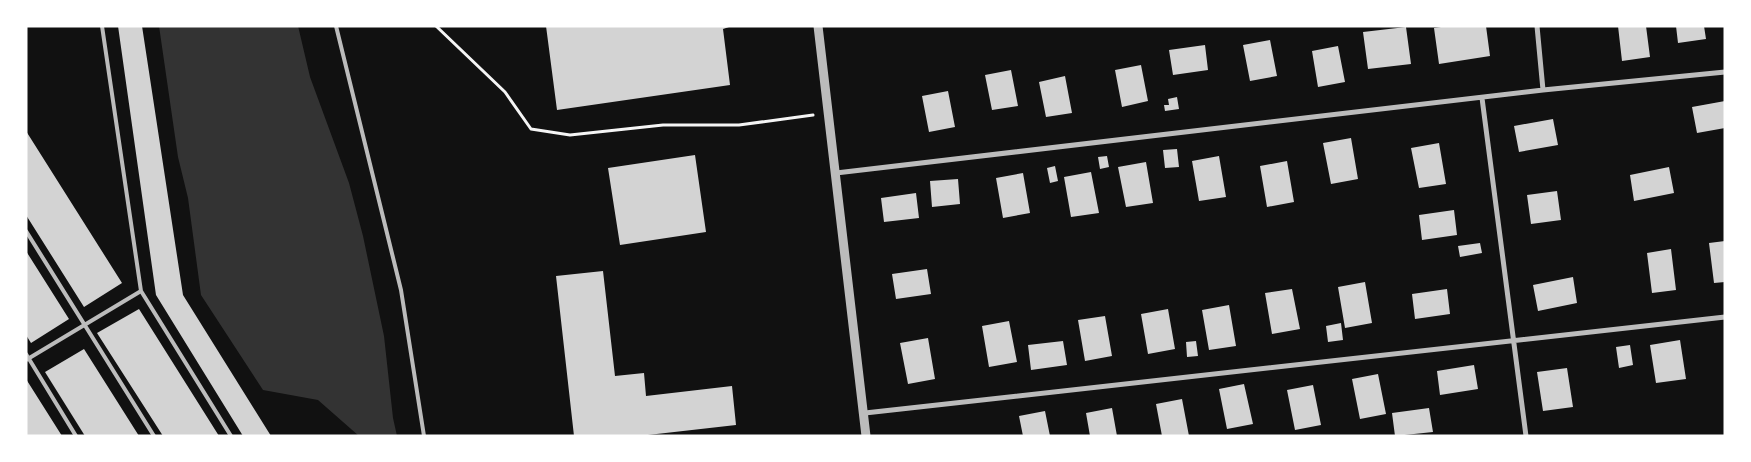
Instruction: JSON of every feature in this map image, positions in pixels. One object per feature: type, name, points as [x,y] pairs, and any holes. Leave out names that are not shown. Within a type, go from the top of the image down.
[{"type":"street","points":[[818,26],[865,413],[866,436]]},
{"type":"street","points":[[1537,26],[1543,90]]},
{"type":"street","points":[[836,173],[1543,90],[1725,72]]},
{"type":"street","points":[[1482,98],[1526,436]]},
{"type":"street","points":[[865,413],[1725,318]]},
{"type":"lane","points":[[102,26],[141,290],[231,436]]},
{"type":"lane","points":[[336,26],[401,290],[424,436]]},
{"type":"lane","points":[[26,231],[154,436]]},
{"type":"lane","points":[[76,436],[27,358],[141,290]]},
{"type":"path","points":[[436,26],[506,92],[531,129],[570,135],[663,125],[739,125],[828,113]]},
{"type":"shaded area","points":[[159,26],[298,26],[310,77],[349,183],[363,236],[384,336],[393,418],[397,436],[359,436],[318,400],[263,390],[201,295],[188,198],[178,157]]},
{"type":"building","points":[[118,26],[142,26],[183,295],[271,436],[243,436],[156,295]]},
{"type":"building","points":[[546,26],[732,26],[723,29],[730,85],[557,110]]},
{"type":"building","points":[[1486,26],[1490,56],[1439,64],[1434,28]]},
{"type":"building","points":[[1618,26],[1646,26],[1650,57],[1622,61]]},
{"type":"building","points":[[1676,26],[1704,26],[1706,39],[1678,43]]},
{"type":"building","points":[[1406,27],[1411,64],[1368,69],[1363,32]]},
{"type":"building","points":[[1270,40],[1277,76],[1250,81],[1243,45]]},
{"type":"building","points":[[1205,45],[1208,70],[1173,75],[1169,50]]},
{"type":"building","points":[[1338,46],[1345,82],[1318,87],[1312,51]]},
{"type":"building","points":[[1141,65],[1148,101],[1122,107],[1115,70]]},
{"type":"building","points":[[1011,70],[1018,106],[992,110],[985,75]]},
{"type":"building","points":[[1065,76],[1072,113],[1046,117],[1039,82]]},
{"type":"building","points":[[948,91],[955,127],[929,132],[922,96]]},
{"type":"building","points":[[1177,97],[1179,109],[1165,111],[1164,105],[1169,105],[1168,99]]},
{"type":"building","points":[[1725,101],[1725,128],[1697,133],[1692,107]]},
{"type":"building","points":[[1553,119],[1558,145],[1519,152],[1514,126]]},
{"type":"building","points":[[26,131],[122,283],[84,307],[26,215]]},
{"type":"building","points":[[1351,138],[1358,179],[1331,184],[1323,143]]},
{"type":"building","points":[[1439,143],[1446,184],[1419,188],[1411,148]]},
{"type":"building","points":[[1177,149],[1179,167],[1165,168],[1163,150]]},
{"type":"building","points":[[695,155],[706,232],[620,245],[608,168]]},
{"type":"building","points":[[1107,156],[1109,167],[1100,169],[1098,157]]},
{"type":"building","points":[[1219,156],[1226,197],[1199,201],[1192,161]]},
{"type":"building","points":[[1287,161],[1294,202],[1267,207],[1260,166]]},
{"type":"building","points":[[1146,162],[1153,203],[1126,207],[1118,167]]},
{"type":"building","points":[[1055,166],[1058,181],[1050,183],[1047,168]]},
{"type":"building","points":[[1669,167],[1674,193],[1634,201],[1630,175]]},
{"type":"building","points":[[1091,172],[1099,213],[1071,217],[1064,177]]},
{"type":"building","points":[[1023,173],[1030,213],[1003,218],[996,178]]},
{"type":"building","points":[[958,179],[960,204],[932,207],[930,181]]},
{"type":"building","points":[[1557,191],[1561,220],[1531,224],[1527,195]]},
{"type":"building","points":[[916,193],[919,218],[884,222],[881,198]]},
{"type":"building","points":[[1454,210],[1457,235],[1422,240],[1419,215]]},
{"type":"building","points":[[1725,241],[1725,282],[1714,283],[1709,243]]},
{"type":"building","points":[[1480,243],[1482,253],[1460,257],[1458,246]]},
{"type":"building","points":[[1671,249],[1676,290],[1652,293],[1647,253]]},
{"type":"building","points":[[26,251],[69,319],[31,343],[26,335]]},
{"type":"building","points":[[927,269],[931,294],[896,299],[892,274]]},
{"type":"building","points":[[603,271],[615,376],[644,373],[646,396],[732,386],[736,425],[639,436],[574,436],[556,276]]},
{"type":"building","points":[[1573,277],[1577,303],[1538,311],[1533,285]]},
{"type":"building","points":[[1365,282],[1372,323],[1345,328],[1338,287]]},
{"type":"building","points":[[1292,289],[1300,329],[1272,334],[1265,293]]},
{"type":"building","points":[[1447,289],[1450,314],[1415,319],[1412,294]]},
{"type":"building","points":[[1229,305],[1236,346],[1209,350],[1202,310]]},
{"type":"building","points":[[139,309],[219,436],[163,436],[97,333]]},
{"type":"building","points":[[1168,309],[1175,349],[1148,354],[1141,314]]},
{"type":"building","points":[[1105,316],[1112,356],[1085,361],[1078,320]]},
{"type":"building","points":[[1009,321],[1017,362],[989,367],[982,326]]},
{"type":"building","points":[[1341,323],[1343,340],[1328,342],[1326,326]]},
{"type":"building","points":[[928,338],[935,379],[908,384],[900,343]]},
{"type":"building","points":[[1680,340],[1686,379],[1656,383],[1650,345]]},
{"type":"building","points":[[1063,341],[1067,365],[1031,370],[1028,345]]},
{"type":"building","points":[[1196,341],[1198,356],[1187,357],[1186,342]]},
{"type":"building","points":[[1630,345],[1633,365],[1619,368],[1616,347]]},
{"type":"building","points":[[84,349],[139,436],[85,436],[45,372]]},
{"type":"building","points":[[1474,365],[1478,389],[1440,395],[1437,371]]},
{"type":"building","points":[[1567,368],[1573,407],[1543,411],[1537,372]]},
{"type":"building","points":[[1378,374],[1386,414],[1360,419],[1352,379]]},
{"type":"building","points":[[26,379],[62,436],[26,436]]},
{"type":"building","points":[[1244,384],[1253,424],[1227,429],[1219,389]]},
{"type":"building","points":[[1313,385],[1321,425],[1295,430],[1287,390]]},
{"type":"building","points":[[1182,399],[1189,436],[1162,436],[1156,404]]},
{"type":"building","points":[[1112,408],[1117,436],[1090,436],[1086,413]]},
{"type":"building","points":[[1429,408],[1433,432],[1395,436],[1392,413]]},
{"type":"building","points":[[1045,411],[1050,436],[1023,436],[1019,416]]}]
